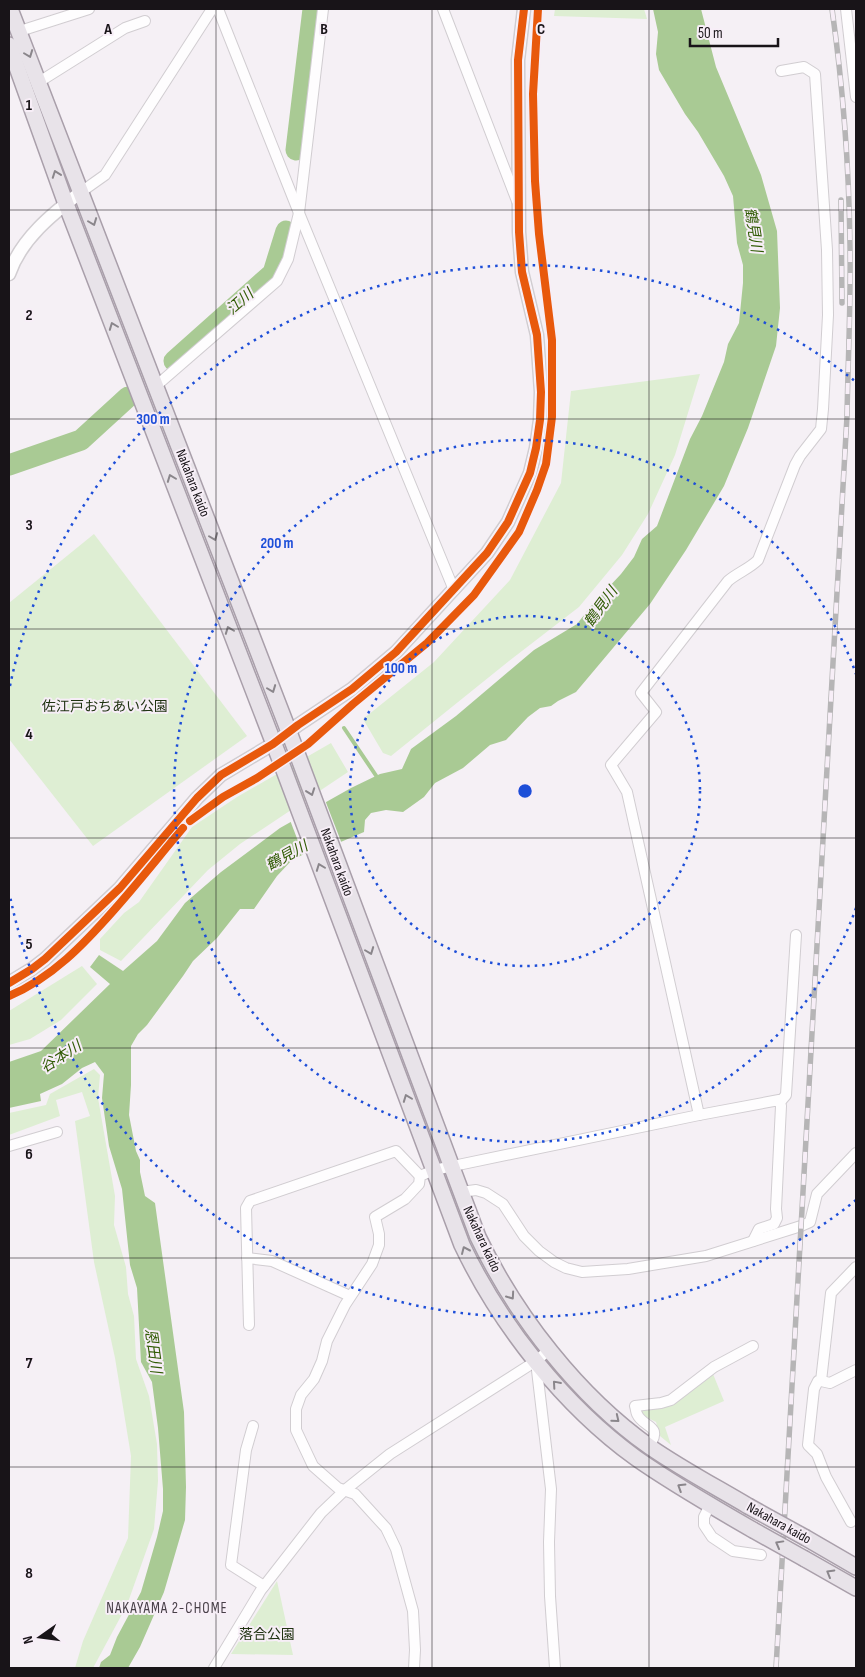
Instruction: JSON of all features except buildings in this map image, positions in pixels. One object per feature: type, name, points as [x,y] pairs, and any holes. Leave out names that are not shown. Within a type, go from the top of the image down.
[{"type":"main road","name":"Nakahara kaido","points":[[10,9],[291,739],[478,1237],[506,1290],[536,1332],[576,1380],[610,1414],[649,1446],[748,1506],[856,1566]]},
{"type":"main road","name":"Nakahara kaido","points":[[9,46],[66,204],[338,913],[427,1173],[471,1262],[504,1316],[536,1361],[585,1414],[635,1457],[710,1505],[856,1588]]},
{"type":"street","points":[[20,32],[89,9]]},
{"type":"street","points":[[9,274],[13,252],[43,223],[105,175],[212,9]]},
{"type":"street","points":[[218,9],[299,213],[454,590]]},
{"type":"street","points":[[156,386],[277,281],[288,259],[299,213],[323,9]]},
{"type":"street","points":[[443,9],[518,204]]},
{"type":"street","points":[[9,983],[45,959],[113,894],[197,798],[222,775],[276,750],[372,674],[396,652],[487,553],[508,522],[530,474],[540,420],[540,365],[537,335],[521,266],[518,204],[518,60],[524,9]]},
{"type":"street","points":[[846,9],[856,97]]},
{"type":"street","points":[[39,82],[125,28],[145,21]]},
{"type":"street","points":[[699,1115],[627,818],[627,792],[611,766],[656,712],[641,692],[728,581],[758,560],[795,465],[821,429],[828,315],[827,250],[815,74],[804,67],[781,71]]},
{"type":"street","points":[[753,1241],[759,1230],[774,1224],[777,1218],[780,1102],[786,1095],[796,935]]},
{"type":"street","points":[[414,1668],[413,1611],[396,1549],[386,1528],[355,1494],[338,1488],[313,1466],[296,1430],[296,1409],[301,1395],[314,1379],[322,1361],[327,1341],[350,1296],[372,1264],[379,1245],[380,1234],[375,1217],[405,1199],[427,1173],[699,1115],[779,1100],[780,1102]]},
{"type":"street","points":[[9,1146],[57,1132]]},
{"type":"street","points":[[249,1325],[246,1208],[250,1201],[396,1151],[427,1173]]},
{"type":"street","points":[[461,1192],[476,1190],[486,1193],[503,1204],[524,1236],[554,1262],[566,1268],[582,1272],[628,1269],[706,1256],[810,1222],[816,1194],[856,1153]]},
{"type":"street","points":[[247,1258],[272,1261],[350,1296]]},
{"type":"street","points":[[821,1382],[831,1293],[856,1267]]},
{"type":"street","points":[[649,1446],[655,1433],[653,1428],[637,1416],[635,1406],[661,1404],[671,1400],[714,1367],[753,1346]]},
{"type":"street","points":[[214,1668],[264,1586],[321,1513],[345,1490],[390,1454],[536,1361],[550,1349]]},
{"type":"street","points":[[536,1361],[551,1488],[549,1542],[555,1668]]},
{"type":"street","points":[[851,1522],[826,1477],[817,1454],[808,1444],[814,1389],[818,1381],[830,1383],[856,1370]]},
{"type":"street","points":[[253,1426],[246,1450],[231,1565],[264,1586]]},
{"type":"street","points":[[710,1505],[704,1517],[704,1525],[712,1537],[733,1551],[761,1555]]},
{"type":"green space","points":[[555,9],[644,9],[647,19],[554,16]]},
{"type":"green space","points":[[700,374],[675,455],[648,514],[622,555],[579,607],[391,756],[383,753],[363,719],[434,662],[510,580],[561,483],[571,391]]},
{"type":"green space","name":"佐江戸おちあい公園","points":[[94,534],[247,736],[93,846],[9,739],[9,603]]},
{"type":"green space","points":[[331,743],[348,772],[240,844],[208,870],[121,961],[100,950],[100,939],[124,913],[139,902],[192,827],[237,797]]},
{"type":"green space","points":[[82,966],[97,984],[61,1020],[30,1039],[9,1045],[9,1011]]},
{"type":"green space","points":[[94,1069],[100,1075],[98,1098],[115,1196],[114,1225],[126,1267],[128,1294],[134,1316],[136,1359],[149,1396],[157,1444],[158,1481],[154,1529],[127,1605],[93,1668],[75,1668],[83,1641],[128,1538],[131,1456],[115,1358],[94,1262],[75,1121],[90,1116],[82,1092],[56,1100],[60,1116],[9,1135],[9,1113],[46,1105],[50,1094]]},
{"type":"green space","points":[[713,1374],[724,1401],[665,1427],[671,1445],[660,1436],[656,1422],[642,1415],[640,1408],[666,1407],[682,1398]]},
{"type":"green space","name":"落合公園","points":[[277,1581],[293,1655],[231,1654]]},
{"type":"water","points":[[653,9],[701,9],[716,67],[761,175],[777,231],[780,308],[776,346],[748,428],[724,486],[686,550],[650,604],[576,692],[551,706],[540,708],[528,717],[506,740],[490,745],[463,768],[435,783],[424,797],[403,812],[386,810],[371,813],[365,820],[364,832],[322,850],[304,854],[291,861],[277,876],[254,909],[240,909],[217,938],[193,961],[131,1046],[129,1115],[136,1151],[140,1160],[140,1172],[145,1196],[155,1203],[184,1412],[185,1520],[164,1592],[140,1647],[128,1668],[99,1668],[101,1662],[110,1655],[117,1637],[141,1592],[163,1511],[158,1428],[152,1382],[141,1362],[137,1288],[130,1265],[122,1189],[109,1146],[102,1098],[104,1074],[95,1062],[82,1068],[62,1084],[40,1094],[41,1101],[9,1108],[9,1062],[41,1051],[110,984],[90,967],[99,955],[123,971],[157,941],[185,903],[221,872],[280,828],[351,788],[380,774],[402,769],[411,749],[456,716],[534,650],[577,624],[634,557],[642,539],[657,526],[690,439],[702,416],[724,362],[728,344],[739,323],[743,265],[737,243],[733,196],[724,176],[659,70],[656,54],[658,32]]},
{"type":"pier","points":[[325,800],[342,844],[304,857],[290,820]]},
{"type":"waterway","name":"江川","points":[[296,150],[313,9]]},
{"type":"waterway","name":"江川","points":[[174,361],[273,273],[286,231]]},
{"type":"waterway","name":"江川","points":[[9,465],[81,440],[128,397]]},
{"type":"waterway","points":[[344,728],[379,780]]},
{"type":"railway","points":[[776,1668],[847,416],[850,288],[848,186],[845,127],[832,9]]},
{"type":"railway","points":[[841,200],[842,303]]},
{"type":"cycle path","points":[[9,983],[45,959],[120,888],[197,798],[221,775],[273,744],[352,689],[396,652],[487,553],[508,522],[530,473],[540,420],[541,392],[537,335],[522,272],[519,232],[518,60],[524,9]]},
{"type":"cycle path","points":[[190,821],[223,797],[257,778],[308,744],[427,643],[474,595],[519,532],[546,464],[552,417],[552,340],[539,234],[535,181],[533,94],[538,9]]},
{"type":"cycle path","points":[[9,996],[39,980],[79,947],[103,923],[183,828]]},
{"type":"district","name":"NAKAYAMA 2-CHOME","points":[[167,1608]]},
{"type":"water label","name":"鶴見川","points":[[753,230]]},
{"type":"water label","name":"鶴見川","points":[[601,607]]},
{"type":"water label","name":"鶴見川","points":[[287,856]]},
{"type":"water label","name":"谷本川","points":[[61,1057]]},
{"type":"water label","name":"恩田川","points":[[153,1351]]}]
